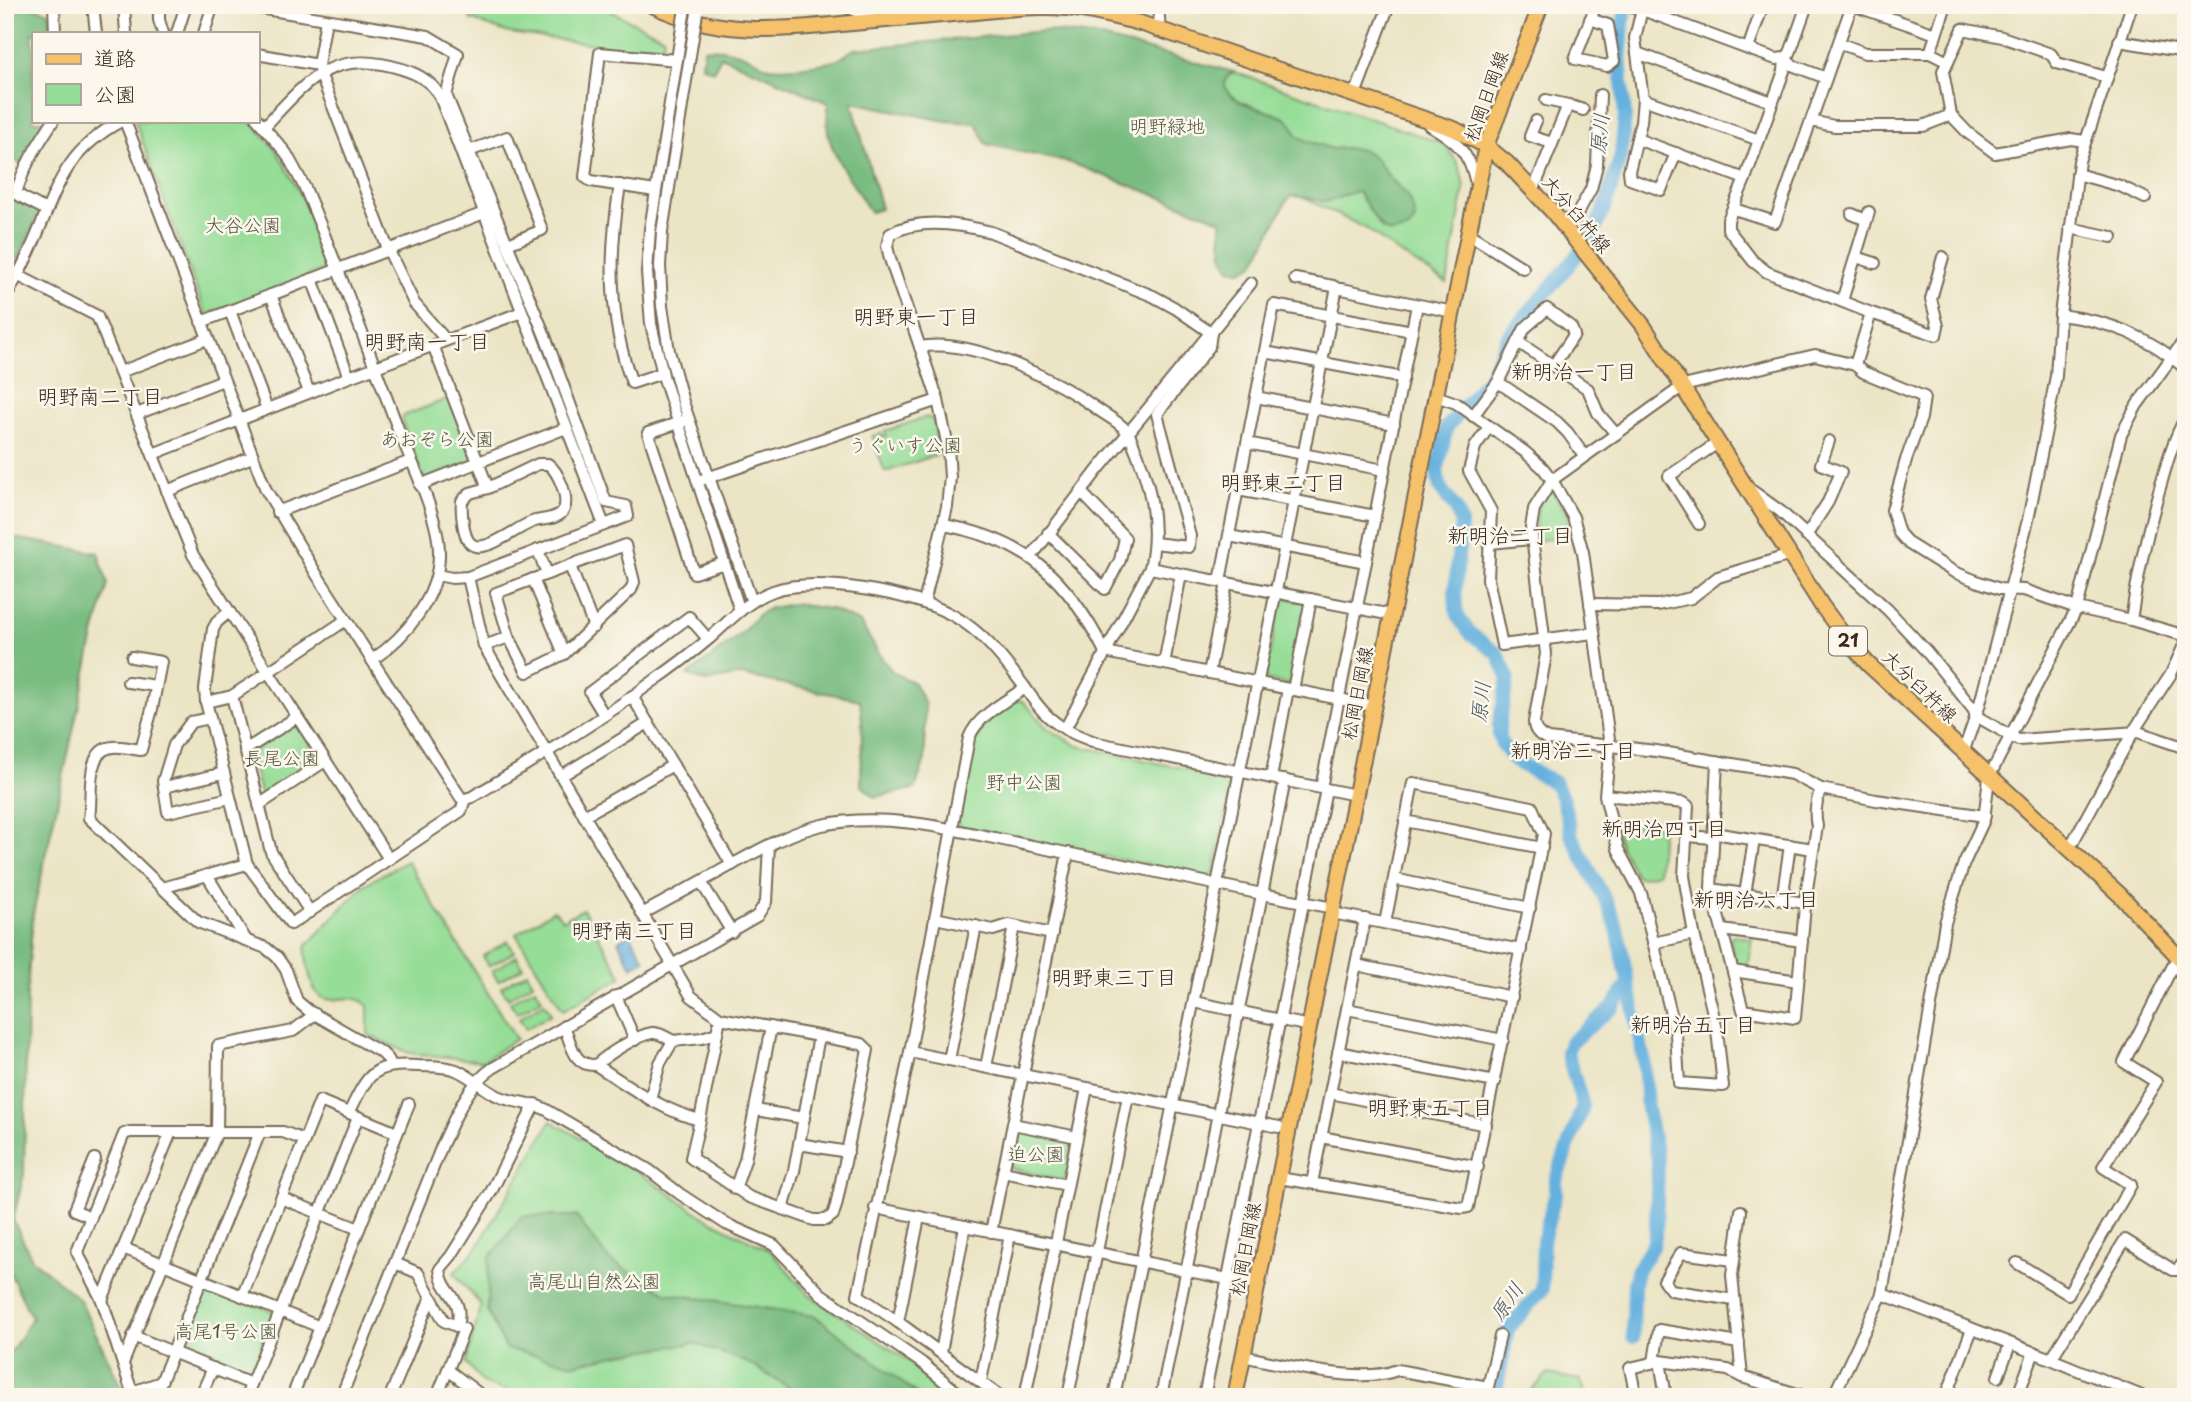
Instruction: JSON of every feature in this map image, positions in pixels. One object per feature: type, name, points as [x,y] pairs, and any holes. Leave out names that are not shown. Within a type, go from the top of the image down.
[{"type":"main road","name":"大分臼杵線","points":[[653,5],[688,20],[741,29],[796,29],[1008,9],[1065,8],[1140,23],[1401,110],[1454,129],[1486,146],[1534,191],[1643,325],[1822,606],[1847,640],[1868,664],[1963,753],[2120,895],[2182,960]]},
{"type":"main road","name":"松岡日岡線","points":[[1235,1397],[1486,146],[1541,5]]},
{"type":"street","points":[[54,5],[55,32]]},
{"type":"street","points":[[93,5],[96,32]]},
{"type":"street","points":[[124,5],[126,32]]},
{"type":"street","points":[[159,5],[163,32]]},
{"type":"street","points":[[177,32],[186,5]]},
{"type":"street","points":[[204,32],[213,5]]},
{"type":"street","points":[[240,5],[428,36],[458,54],[443,96],[484,213],[604,525]]},
{"type":"street","points":[[842,5],[881,21]]},
{"type":"street","points":[[1158,5],[1160,30]]},
{"type":"street","points":[[1350,94],[1358,87],[1390,5]]},
{"type":"street","points":[[1590,19],[1608,25],[1614,61],[1607,66],[1575,59],[1590,19],[1596,5]]},
{"type":"street","points":[[1676,153],[1661,190],[1630,178],[1629,171],[1641,122],[1643,99],[1635,32],[1637,7],[1776,59],[1785,58],[1790,53],[1807,5]]},
{"type":"street","points":[[1734,209],[1775,222],[1852,5],[1936,34]]},
{"type":"street","points":[[1930,53],[1946,5]]},
{"type":"street","points":[[1963,753],[1969,742],[2028,520],[2046,430],[2056,376],[2070,228],[2084,141],[2132,5]]},
{"type":"street","points":[[1748,49],[1760,6]]},
{"type":"street","points":[[684,421],[662,373],[650,324],[648,289],[650,229],[685,7]]},
{"type":"street","points":[[697,9],[662,232],[660,266],[664,325],[684,421],[740,611]]},
{"type":"street","points":[[326,20],[319,69],[388,249],[414,303],[446,340]]},
{"type":"street","points":[[2084,141],[2071,139],[1995,153],[1968,134],[1951,115],[1943,71],[1963,29],[2002,37],[2051,54],[2057,63],[2106,78]]},
{"type":"street","points":[[2119,41],[2186,52]]},
{"type":"street","points":[[1839,43],[1865,53],[1930,53],[1948,62]]},
{"type":"street","points":[[655,191],[588,180],[585,174],[600,52],[677,60]]},
{"type":"street","points":[[1637,53],[1772,102]]},
{"type":"street","points":[[259,54],[319,69],[359,62],[388,65],[417,75],[443,96],[469,151],[545,336],[606,502],[626,506],[628,516],[468,577],[437,575]]},
{"type":"street","points":[[1785,58],[1792,65],[1826,78]]},
{"type":"street","points":[[1785,58],[1784,71],[1728,220],[1728,229],[1753,261],[1767,272],[1936,335],[1938,326],[1931,299],[1942,257]]},
{"type":"street","points":[[319,69],[261,123],[286,153],[300,177],[438,537],[437,575],[416,618],[406,632],[372,660]]},
{"type":"street","points":[[1559,220],[1574,220],[1591,189],[1597,165],[1600,95]]},
{"type":"street","points":[[1643,99],[1759,140]]},
{"type":"street","points":[[1546,100],[1583,110]]},
{"type":"street","points":[[1534,191],[1567,105]]},
{"type":"street","points":[[1401,110],[1447,136],[1462,149],[1473,171],[1475,200]]},
{"type":"street","points":[[1811,121],[1834,126],[1923,126],[1951,115]]},
{"type":"street","points":[[1536,121],[1530,136],[1552,143]]},
{"type":"street","points":[[47,209],[16,194],[38,143],[52,122]]},
{"type":"street","points":[[5,300],[67,169],[96,136],[121,122]]},
{"type":"street","points":[[123,122],[252,457],[278,512],[458,794],[465,799]]},
{"type":"street","points":[[469,151],[507,137],[542,230],[508,244]]},
{"type":"street","points":[[1637,139],[1745,179]]},
{"type":"street","points":[[2077,174],[2120,186],[2145,198]]},
{"type":"street","points":[[620,185],[612,253],[613,296],[620,341],[632,383],[662,373]]},
{"type":"street","points":[[201,322],[484,213]]},
{"type":"street","points":[[1842,301],[1867,216],[1852,214]]},
{"type":"street","points":[[924,603],[944,525],[949,463],[946,432],[938,400],[887,246],[889,235],[933,224],[965,226],[990,232],[1129,285],[1175,308],[1211,333]]},
{"type":"street","points":[[2070,228],[2112,237]]},
{"type":"street","points":[[1469,234],[1523,268]]},
{"type":"street","points":[[1856,257],[1875,263]]},
{"type":"street","points":[[17,275],[95,314],[101,322],[188,546],[206,578],[389,859]]},
{"type":"street","points":[[312,279],[349,377]]},
{"type":"street","points":[[1296,279],[1453,312]]},
{"type":"street","points":[[1031,557],[1097,471],[1251,283]]},
{"type":"street","points":[[1114,1397],[1338,289]]},
{"type":"street","points":[[271,295],[309,392]]},
{"type":"street","points":[[1209,673],[1229,536],[1274,305],[1412,331]]},
{"type":"street","points":[[1204,1397],[1280,1020],[1339,699],[1417,305]]},
{"type":"street","points":[[1472,415],[1498,382],[1528,324],[1546,309],[1571,327],[1574,335],[1553,366]]},
{"type":"street","points":[[230,311],[267,409]]},
{"type":"street","points":[[152,454],[522,312]]},
{"type":"street","points":[[1855,365],[1871,313]]},
{"type":"street","points":[[2060,315],[2092,319],[2125,329],[2173,357],[2186,369]]},
{"type":"street","points":[[1154,543],[1189,547],[1190,536],[1157,414],[1209,347],[1211,333]]},
{"type":"street","points":[[1833,1397],[1882,1294],[1945,923],[1964,863],[1985,816],[1989,777],[2077,608],[2122,435],[2137,405],[2186,338]]},
{"type":"street","points":[[120,372],[207,339]]},
{"type":"street","points":[[1518,342],[1588,390],[1598,413],[1616,434]]},
{"type":"street","points":[[433,345],[488,488]]},
{"type":"street","points":[[920,347],[946,347],[977,353],[1041,376],[1083,398],[1129,433],[1150,491],[1154,520],[1150,568],[1065,729]]},
{"type":"street","points":[[1265,352],[1403,379]]},
{"type":"street","points":[[1985,816],[1821,789],[1791,774],[1656,751],[1548,739],[1536,730],[1534,722],[1545,664],[1545,640],[1531,528],[1534,509],[1552,480],[1683,386],[1815,355],[1855,365],[1863,372],[1924,397],[1921,418],[1892,510],[1899,533],[1909,544],[1954,572],[1979,582],[2000,589],[2024,590],[2077,608],[2131,620],[2186,638],[2171,674],[2133,732],[2069,849]]},
{"type":"street","points":[[137,414],[223,380]]},
{"type":"street","points":[[1498,382],[1557,422],[1585,457]]},
{"type":"street","points":[[1436,396],[1456,403],[1525,452],[1552,480],[1573,517],[1583,552],[1610,746],[1605,795],[1618,849],[1641,893],[1676,1034],[1679,1083],[1723,1086],[1717,1030],[1694,934],[1684,876],[1688,806],[1684,803],[1605,795]]},
{"type":"street","points":[[1256,397],[1394,424]]},
{"type":"street","points":[[703,480],[938,400]]},
{"type":"street","points":[[2131,620],[2139,569],[2158,495],[2176,434],[2186,417]]},
{"type":"street","points":[[684,421],[648,433],[694,573],[724,563]]},
{"type":"street","points":[[1489,427],[1475,447],[1469,471],[1491,507],[1488,579],[1502,645],[1593,633]]},
{"type":"street","points":[[420,485],[566,428]]},
{"type":"street","points":[[1806,536],[1828,502],[1841,472],[1821,464],[1829,441]]},
{"type":"street","points":[[1699,524],[1669,476],[1718,442]]},
{"type":"street","points":[[1247,443],[1384,470]]},
{"type":"street","points":[[167,491],[252,457]]},
{"type":"street","points":[[278,512],[411,461]]},
{"type":"street","points":[[538,464],[548,464],[556,471],[561,484],[564,510],[556,516],[526,524],[502,539],[474,545],[469,542],[466,533],[461,510],[462,501],[470,493],[488,488],[538,464]]},
{"type":"street","points":[[703,480],[752,602]]},
{"type":"street","points":[[1747,488],[1780,511],[1888,610],[1927,652],[1976,716],[2022,740],[2138,732],[2186,748]]},
{"type":"street","points":[[1238,490],[1375,516]]},
{"type":"street","points":[[1048,533],[1105,589],[1120,560],[1125,538],[1082,493]]},
{"type":"street","points":[[944,525],[987,536],[1031,557],[1068,592],[1083,612],[1105,652],[1374,706]]},
{"type":"street","points":[[1229,536],[1366,562]]},
{"type":"street","points":[[1490,543],[1531,539]]},
{"type":"street","points":[[625,545],[634,582],[631,590],[564,654],[527,672],[509,637],[496,593],[547,574],[625,545]]},
{"type":"street","points":[[538,550],[547,574]]},
{"type":"street","points":[[1590,604],[1658,605],[1691,598],[1718,577],[1790,555]]},
{"type":"street","points":[[570,566],[594,627]]},
{"type":"street","points":[[1150,568],[1392,615]]},
{"type":"street","points":[[1164,664],[1181,574]]},
{"type":"street","points":[[468,577],[484,646],[691,996],[720,1017],[862,1044],[868,1050],[836,1206],[830,1218],[814,1220],[750,1197],[691,1158],[720,1017]]},
{"type":"street","points":[[533,579],[564,654]]},
{"type":"street","points":[[465,799],[547,752],[632,696],[752,602],[776,590],[808,584],[839,586],[898,596],[924,603],[959,618],[986,639],[1045,714],[1065,729],[1098,743],[1356,795]]},
{"type":"street","points":[[1271,778],[1311,599]]},
{"type":"street","points":[[229,612],[213,629],[205,689],[206,702],[247,864],[291,924],[461,811],[465,799]]},
{"type":"street","points":[[604,715],[590,692],[689,617],[708,639]]},
{"type":"street","points":[[206,702],[232,696],[346,620]]},
{"type":"street","points":[[484,646],[509,637]]},
{"type":"street","points":[[132,657],[160,662],[141,750],[111,746],[96,756],[92,766],[89,818],[198,922],[266,948],[286,970],[297,1002],[382,1053],[391,1065]]},
{"type":"street","points":[[128,681],[156,686]]},
{"type":"street","points":[[1001,1397],[941,1352],[858,1296],[910,1052],[972,730],[981,720],[1025,688]]},
{"type":"street","points":[[232,696],[271,852],[310,912]]},
{"type":"street","points":[[632,696],[732,865]]},
{"type":"street","points":[[246,750],[297,717]]},
{"type":"street","points":[[210,718],[191,722],[174,745],[163,780],[168,812],[230,798]]},
{"type":"street","points":[[561,776],[648,723]]},
{"type":"street","points":[[260,805],[325,761]]},
{"type":"street","points":[[1717,761],[1711,889],[1743,1010],[1795,1018],[1805,903],[1817,826],[1816,807],[1821,789]]},
{"type":"street","points":[[584,816],[673,765]]},
{"type":"street","points":[[164,787],[224,773]]},
{"type":"street","points":[[1161,1397],[1285,780]]},
{"type":"street","points":[[1279,1178],[1468,1207],[1545,834],[1532,807],[1413,783],[1385,923]]},
{"type":"street","points":[[642,914],[798,832],[824,825],[887,820],[1068,853],[1303,902],[1365,919],[1521,950]]},
{"type":"street","points":[[1405,821],[1542,848]]},
{"type":"street","points":[[1687,836],[1714,835],[1813,849]]},
{"type":"street","points":[[1745,894],[1754,840]]},
{"type":"street","points":[[341,1397],[443,1143],[476,1082],[493,1068],[564,1026],[757,916],[766,902],[769,845]]},
{"type":"street","points":[[1782,900],[1790,845]]},
{"type":"street","points":[[991,1232],[1068,853]]},
{"type":"street","points":[[162,888],[247,864]]},
{"type":"street","points":[[206,875],[246,940]]},
{"type":"street","points":[[1394,879],[1530,908]]},
{"type":"street","points":[[701,882],[732,932]]},
{"type":"street","points":[[1711,889],[1805,903]]},
{"type":"street","points":[[935,918],[993,930],[1009,925],[1052,934]]},
{"type":"street","points":[[1312,1183],[1365,919]]},
{"type":"street","points":[[949,1060],[976,926]]},
{"type":"street","points":[[986,1068],[1014,926]]},
{"type":"street","points":[[1722,930],[1802,941]]},
{"type":"street","points":[[1653,943],[1694,934]]},
{"type":"street","points":[[2017,1263],[2068,1294],[2131,1185],[2103,1167],[2156,1082],[2123,1062],[2182,960]]},
{"type":"street","points":[[1356,965],[1512,997]]},
{"type":"street","points":[[1733,971],[1798,981]]},
{"type":"street","points":[[616,996],[635,1040]]},
{"type":"street","points":[[1194,1002],[1310,1026]]},
{"type":"street","points":[[1347,1009],[1503,1040]]},
{"type":"street","points":[[123,1363],[216,1132],[218,1046],[293,1031],[315,1014]]},
{"type":"street","points":[[564,1026],[580,1062],[596,1065],[676,1113],[700,1120]]},
{"type":"street","points":[[735,1189],[745,1160],[771,1027]]},
{"type":"street","points":[[596,1065],[635,1040],[653,1033],[673,1041],[702,1038],[717,1033]]},
{"type":"street","points":[[783,1209],[794,1171],[819,1036]]},
{"type":"street","points":[[650,1099],[660,1063],[673,1041]]},
{"type":"street","points":[[910,1052],[1279,1127]]},
{"type":"street","points":[[1338,1052],[1495,1082]]},
{"type":"street","points":[[246,1397],[370,1077],[378,1069],[391,1065],[450,1068],[502,1098],[535,1104],[557,1115],[649,1170],[726,1224],[774,1245],[821,1294],[922,1363],[963,1397]]},
{"type":"street","points":[[1025,1397],[1087,1088]]},
{"type":"street","points":[[1330,1093],[1486,1125]]},
{"type":"street","points":[[1068,1397],[1128,1096]]},
{"type":"street","points":[[242,1296],[320,1101],[397,1133]]},
{"type":"street","points":[[292,1397],[409,1104]]},
{"type":"street","points":[[457,1326],[459,1308],[441,1276],[440,1269],[491,1192],[535,1104]]},
{"type":"street","points":[[755,1110],[804,1118]]},
{"type":"street","points":[[1013,1124],[1077,1137]]},
{"type":"street","points":[[260,1132],[160,1382],[132,1392],[102,1300],[77,1252],[124,1134],[130,1132],[171,1132],[216,1132],[260,1132],[283,1132],[304,1140]]},
{"type":"street","points":[[102,1300],[171,1132]]},
{"type":"street","points":[[1321,1137],[1478,1167]]},
{"type":"street","points":[[799,1144],[848,1152]]},
{"type":"street","points":[[91,1217],[74,1210],[93,1164],[107,1176]]},
{"type":"street","points":[[1003,1172],[1067,1185]]},
{"type":"street","points":[[281,1198],[359,1229]]},
{"type":"street","points":[[875,1208],[1258,1285]]},
{"type":"street","points":[[1741,1211],[1733,1260],[1742,1377]]},
{"type":"street","points":[[898,1322],[919,1217]]},
{"type":"street","points":[[941,1352],[965,1226]]},
{"type":"street","points":[[981,1381],[1010,1235]]},
{"type":"street","points":[[2051,1359],[2125,1240],[2173,1270],[2183,1265],[2186,1259]]},
{"type":"street","points":[[123,1248],[320,1327]]},
{"type":"street","points":[[1733,1260],[1681,1253],[1664,1281],[1671,1290],[1734,1300]]},
{"type":"street","points":[[395,1263],[418,1273],[444,1321],[464,1329],[437,1397]]},
{"type":"street","points":[[2084,1268],[2102,1278]]},
{"type":"street","points":[[1882,1294],[2144,1397]]},
{"type":"street","points":[[390,1397],[431,1297]]},
{"type":"street","points":[[1945,1397],[1972,1329]]},
{"type":"street","points":[[1665,1397],[1657,1362],[1658,1330],[1739,1343]]},
{"type":"street","points":[[133,1336],[251,1384]]},
{"type":"street","points":[[1244,1356],[1345,1374],[1389,1374],[1397,1370],[1488,1387],[1500,1336]]},
{"type":"street","points":[[1998,1377],[2010,1343]]},
{"type":"street","points":[[2021,1387],[2034,1352]]},
{"type":"street","points":[[1636,1397],[1630,1368],[1657,1362],[1728,1370],[1807,1397]]},
{"type":"street","points":[[201,1397],[212,1368]]},
{"type":"street","points":[[448,1370],[484,1396]]},
{"type":"street","points":[[2112,1397],[2116,1385]]},
{"type":"green space","points":[[5,5],[26,5],[49,12],[53,32],[32,32],[32,122],[51,122],[25,166],[13,159],[5,177]]},
{"type":"green space","points":[[472,5],[598,5],[664,37],[661,53],[509,33],[470,19]]},
{"type":"green space","name":"明野緑地","points":[[1046,31],[1094,36],[1234,72],[1227,77],[1225,85],[1234,98],[1288,120],[1296,134],[1305,140],[1332,149],[1364,150],[1374,157],[1407,195],[1415,220],[1409,229],[1391,233],[1377,222],[1358,192],[1329,201],[1291,196],[1254,264],[1241,271],[1230,269],[1223,252],[1221,220],[1071,163],[986,144],[976,123],[945,121],[852,102],[881,209],[870,212],[832,147],[828,129],[828,103],[721,56],[713,71],[702,66],[704,49],[710,48],[738,53],[765,66],[791,67],[835,60],[854,49]]},
{"type":"green space","points":[[1234,72],[1442,143],[1457,164],[1464,189],[1447,283],[1367,229],[1300,196],[1327,202],[1351,192],[1358,192],[1382,229],[1407,195],[1374,157],[1346,148],[1332,149],[1305,140],[1296,134],[1288,120],[1234,97],[1225,85],[1227,77]]},
{"type":"green space","name":"大谷公園","points":[[135,122],[253,123],[277,151],[302,197],[330,267],[206,315]]},
{"type":"green space","points":[[5,183],[40,212],[5,288]]},
{"type":"green space","name":"あおぞら公園","points":[[447,399],[451,400],[473,458],[471,462],[427,479],[423,477],[402,421],[403,416]]},
{"type":"green space","name":"うぐいす公園","points":[[927,417],[934,420],[939,454],[885,472],[872,436],[881,433],[882,437],[886,436],[885,431]]},
{"type":"green space","points":[[1549,490],[1566,512],[1573,535],[1534,541],[1538,506]]},
{"type":"green space","points":[[5,531],[16,538],[98,553],[108,584],[95,631],[33,914],[27,991],[24,1174],[13,1220],[32,1259],[80,1300],[126,1397],[5,1397],[5,1354],[11,1352],[32,1318],[5,1263]]},
{"type":"green space","points":[[1281,597],[1306,602],[1289,685],[1264,680]]},
{"type":"green space","points":[[794,604],[831,609],[860,623],[894,673],[914,683],[925,704],[925,759],[915,789],[875,797],[861,785],[860,700],[741,675],[706,682],[688,675],[742,633],[759,614],[770,608]]},
{"type":"green space","name":"野中公園","points":[[1016,700],[1023,701],[1047,728],[1078,746],[1228,778],[1232,783],[1214,873],[1209,877],[961,827],[957,823],[975,735],[984,723]]},
{"type":"green space","name":"長尾公園","points":[[294,723],[298,724],[320,758],[319,762],[264,798],[261,797],[250,753]]},
{"type":"green space","points":[[1618,821],[1662,827],[1658,873],[1636,876],[1613,824]]},
{"type":"green space","points":[[407,861],[516,1039],[483,1061],[409,1053],[368,1035],[368,1006],[360,1000],[326,999],[319,996],[314,987],[306,958],[307,945],[365,884]]},
{"type":"green space","points":[[583,909],[622,977],[563,1010],[516,934],[554,910],[563,920]]},
{"type":"green space","points":[[1732,936],[1752,938],[1747,969],[1735,965],[1730,939]]},
{"type":"green space","points":[[508,941],[514,952],[489,966],[483,956]]},
{"type":"green space","points":[[517,956],[523,967],[498,981],[492,971]]},
{"type":"green space","points":[[527,972],[533,983],[508,998],[501,987]]},
{"type":"green space","points":[[535,988],[542,999],[517,1013],[510,1002]]},
{"type":"green space","points":[[544,1003],[551,1014],[526,1029],[519,1018]]},
{"type":"green space","name":"高尾山自然公園","points":[[551,1121],[631,1167],[704,1217],[771,1251],[807,1293],[919,1368],[955,1397],[524,1397],[484,1384],[466,1363],[481,1305],[454,1273],[477,1248]]},
{"type":"green space","name":"迫公園","points":[[1020,1128],[1073,1141],[1066,1178],[1062,1181],[1009,1168],[1016,1131]]},
{"type":"green space","points":[[522,1216],[576,1216],[609,1260],[666,1293],[815,1316],[921,1397],[817,1397],[797,1392],[744,1361],[694,1343],[574,1364],[506,1349],[487,1311],[489,1259]]},
{"type":"green space","name":"高尾1号公園","points":[[203,1286],[274,1312],[250,1377],[178,1348]]},
{"type":"green space","points":[[1547,1374],[1580,1380],[1588,1397],[1526,1397]]},
{"type":"water","points":[[630,934],[645,960],[632,967],[618,941]]},
{"type":"waterway","name":"原川","points":[[1627,5],[1620,58],[1625,116],[1621,155],[1606,205],[1592,236],[1508,336],[1489,377],[1447,427],[1437,471],[1440,488],[1456,509],[1461,524],[1456,609],[1460,620],[1471,634],[1498,654],[1508,678],[1499,725],[1502,744],[1515,761],[1555,783],[1563,800],[1572,837],[1608,905],[1617,928],[1644,1060],[1647,1109],[1658,1161],[1656,1231],[1653,1245],[1637,1271],[1634,1284],[1633,1337]]},
{"type":"waterway","name":"原川","points":[[1495,1397],[1508,1329],[1542,1290],[1543,1241],[1556,1192],[1556,1179],[1583,1106],[1567,1052],[1571,1042],[1613,1007],[1628,987]]},
{"type":"district","name":"明野東一丁目","points":[[916,317]]},
{"type":"district","name":"明野南一丁目","points":[[427,342]]},
{"type":"district","name":"新明治一丁目","points":[[1574,372]]},
{"type":"district","name":"明野南二丁目","points":[[100,397]]},
{"type":"district","name":"明野東二丁目","points":[[1283,483]]},
{"type":"district","name":"新明治二丁目","points":[[1510,536]]},
{"type":"district","name":"新明治三丁目","points":[[1573,751]]},
{"type":"district","name":"新明治四丁目","points":[[1664,829]]},
{"type":"district","name":"新明治六丁目","points":[[1756,900]]},
{"type":"district","name":"明野南三丁目","points":[[634,931]]},
{"type":"district","name":"明野東三丁目","points":[[1114,978]]},
{"type":"district","name":"新明治五丁目","points":[[1693,1025]]},
{"type":"district","name":"明野東五丁目","points":[[1430,1108]]}]
